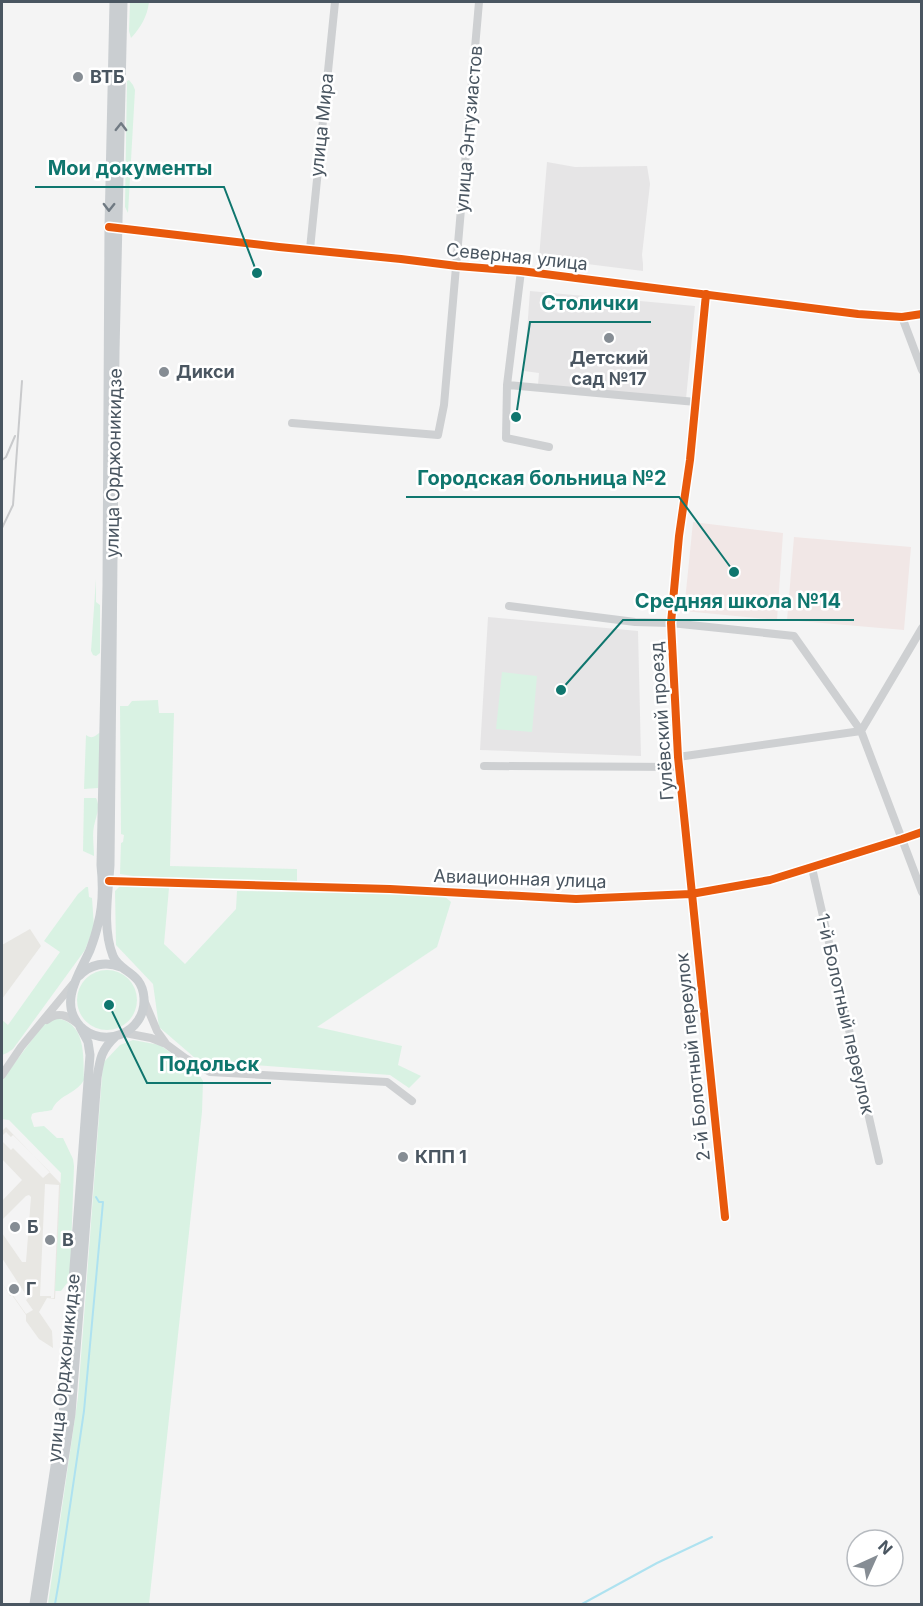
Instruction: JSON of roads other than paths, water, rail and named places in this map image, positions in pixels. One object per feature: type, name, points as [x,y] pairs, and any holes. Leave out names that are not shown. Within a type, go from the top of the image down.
[{"type":"main road","name":"улица Орджоникидзе","points":[[103,923],[109,881],[116,341],[114,2]]},
{"type":"main road","name":"улица Орджоникидзе","points":[[103,923],[101,865],[114,227],[123,2]]},
{"type":"main road","points":[[103,923],[114,958],[124,968]]},
{"type":"main road","points":[[76,980],[92,966],[114,964],[124,968],[139,981],[143,990],[143,1010],[139,1019],[133,1027],[120,1035],[105,1038],[87,1032],[74,1017],[70,998],[72,989],[76,980],[91,947],[103,923]]},
{"type":"main road","name":"улица Орджоникидзе","points":[[34,1605],[65,1394],[90,1055],[88,1042],[79,1025]]},
{"type":"main road","name":"улица Орджоникидзе","points":[[42,1605],[71,1414],[97,1078],[100,1057],[105,1046],[120,1035]]},
{"type":"street","name":"улица Мира","points":[[310,249],[335,2]]},
{"type":"street","name":"улица Энтузиастов","points":[[292,423],[438,435],[444,405],[480,2]]},
{"type":"street","name":"Северная улица","points":[[114,227],[279,247],[521,271],[858,314],[902,317],[921,314]]},
{"type":"street","points":[[521,271],[507,385],[506,438],[549,447]]},
{"type":"street","name":"Гулёвский проезд","points":[[692,894],[678,758],[671,622],[706,294]]},
{"type":"street","points":[[902,317],[921,370]]},
{"type":"street","points":[[507,385],[696,402]]},
{"type":"street","points":[[508,606],[635,622],[671,622],[794,636],[861,731],[921,892]]},
{"type":"street","points":[[861,731],[921,628]]},
{"type":"street","points":[[678,758],[861,731]]},
{"type":"street","points":[[484,766],[679,768]]},
{"type":"street","name":"Авиационная улица","points":[[109,881],[401,889],[576,899],[692,894],[770,880],[921,832]]},
{"type":"street","name":"1-й Болотный переулок","points":[[812,868],[879,1161]]},
{"type":"street","name":"2-й Болотный переулок","points":[[692,894],[725,1216]]},
{"type":"street","points":[[2,1075],[21,1047],[76,980]]},
{"type":"street","points":[[144,1000],[157,1031],[166,1044]]},
{"type":"street","points":[[21,1047],[53,1015],[61,1014],[79,1025]]},
{"type":"street","points":[[120,1035],[151,1038],[166,1044],[185,1058],[210,1071],[387,1082],[412,1101]]},
{"type":"waterway","points":[[55,1604],[84,1411],[103,1202],[99,1202],[96,1197]]},
{"type":"waterway","points":[[582,1604],[657,1563],[712,1537]]},
{"type":"railway","points":[[2,528],[13,505],[22,381]]},
{"type":"railway","points":[[2,460],[6,457],[15,436]]},
{"type":"place","name":"ВТБ","points":[[78,77]]},
{"type":"place","name":"Мои документы","points":[[257,273]]},
{"type":"place","name":"Детский сад №17","points":[[609,338]]},
{"type":"place","name":"Дикси","points":[[164,372]]},
{"type":"place","name":"Столички","points":[[516,417]]},
{"type":"place","name":"Городская больница №2","points":[[734,572]]},
{"type":"place","name":"Средняя школа №14","points":[[561,690]]},
{"type":"place","name":"Подольск","points":[[109,1005]]},
{"type":"place","name":"КПП 1","points":[[403,1157]]},
{"type":"place","name":"Б","points":[[15,1227]]},
{"type":"place","name":"В","points":[[50,1240]]},
{"type":"place","name":"Г","points":[[14,1289]]}]
